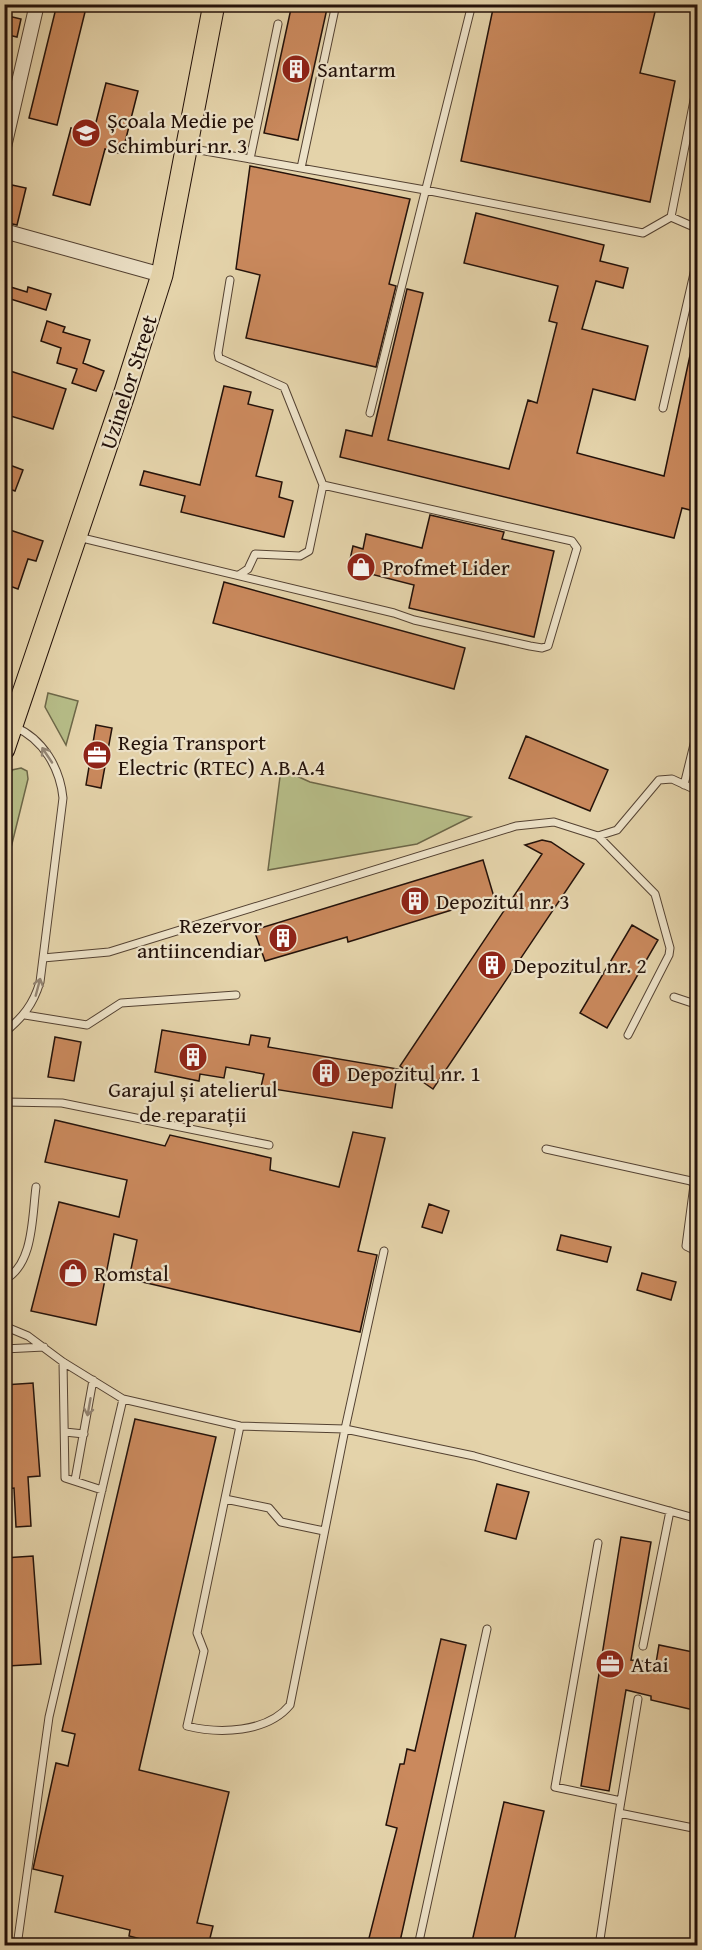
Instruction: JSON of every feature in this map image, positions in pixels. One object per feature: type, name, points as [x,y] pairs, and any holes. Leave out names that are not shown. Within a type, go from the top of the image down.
[{"type":"main road","name":"Uzinelor Street","points":[[4,749],[162,275],[214,4]]},
{"type":"street","points":[[4,147],[37,4]]},
{"type":"street","points":[[4,231],[162,275]]},
{"type":"lane","points":[[301,168],[336,4]]},
{"type":"lane","points":[[370,413],[471,4]]},
{"type":"lane","points":[[250,159],[278,24]]},
{"type":"lane","points":[[188,148],[425,190],[643,233],[671,217],[698,80]]},
{"type":"lane","points":[[671,217],[694,227],[698,236]]},
{"type":"lane","points":[[663,408],[698,256]]},
{"type":"lane","points":[[230,280],[219,358],[284,387],[320,471],[323,484],[309,551],[300,556],[255,554],[248,569],[239,575]]},
{"type":"lane","points":[[76,537],[394,613],[414,620],[530,646],[542,648],[548,646],[577,549],[572,542],[323,484]]},
{"type":"lane","points":[[4,1033],[25,1015],[37,991],[63,798],[62,785],[54,766],[36,740],[12,725]]},
{"type":"lane","points":[[684,784],[698,728]]},
{"type":"lane","points":[[598,836],[617,830],[659,780],[672,779],[698,791]]},
{"type":"lane","points":[[43,957],[109,952],[516,826],[554,822],[598,836],[655,894],[670,948],[669,955],[628,1035]]},
{"type":"lane","points":[[25,1015],[87,1025],[121,1003],[236,995]]},
{"type":"lane","points":[[674,998],[698,1005]]},
{"type":"lane","points":[[4,1102],[62,1103],[269,1145]]},
{"type":"lane","points":[[546,1149],[691,1181],[694,1185],[686,1246],[698,1252]]},
{"type":"lane","points":[[4,1280],[14,1275],[27,1253],[36,1187]]},
{"type":"lane","points":[[240,1426],[197,1633],[204,1652],[187,1726],[209,1731],[238,1731],[277,1717],[290,1705],[345,1429],[384,1251]]},
{"type":"lane","points":[[4,1326],[28,1336],[63,1362],[123,1399],[240,1426],[345,1429],[474,1456],[698,1519]]},
{"type":"lane","points":[[4,1349],[45,1347]]},
{"type":"lane","points":[[63,1362],[66,1478],[102,1490]]},
{"type":"lane","points":[[75,1480],[93,1380]]},
{"type":"lane","points":[[17,1946],[49,1717],[123,1399]]},
{"type":"lane","points":[[65,1432],[84,1434]]},
{"type":"lane","points":[[225,1499],[269,1508],[281,1522],[324,1531]]},
{"type":"lane","points":[[643,1646],[670,1511]]},
{"type":"lane","points":[[598,1543],[555,1787],[621,1801]]},
{"type":"lane","points":[[418,1946],[487,1629]]},
{"type":"lane","points":[[599,1946],[638,1699]]},
{"type":"lane","points":[[619,1814],[698,1829]]},
{"type":"green space","points":[[48,693],[78,701],[66,745],[45,707]]},
{"type":"green space","points":[[21,768],[27,771],[28,779],[5,872],[5,793],[12,770]]},
{"type":"green space","points":[[281,769],[310,782],[471,817],[417,844],[268,870]]},
{"type":"building","points":[[57,4],[87,4],[57,125],[29,118]]},
{"type":"building","name":"Santarm","points":[[292,4],[328,4],[298,140],[264,133]]},
{"type":"building","points":[[494,4],[657,4],[640,73],[675,81],[650,202],[461,161]]},
{"type":"building","points":[[4,15],[21,19],[17,37],[4,34]]},
{"type":"building","points":[[106,83],[138,91],[122,154],[105,149],[90,205],[53,195],[71,128],[93,134]]},
{"type":"building","points":[[250,166],[410,199],[389,284],[396,286],[376,367],[246,338],[260,275],[236,269]]},
{"type":"building","points":[[12,185],[26,188],[17,225],[4,222]]},
{"type":"building","points":[[476,213],[604,245],[600,261],[628,268],[623,288],[596,281],[582,329],[648,346],[635,400],[593,389],[577,453],[664,476],[692,346],[698,346],[698,512],[682,508],[674,538],[340,457],[346,430],[372,436],[407,289],[423,293],[388,440],[509,469],[528,400],[537,403],[557,323],[549,321],[558,286],[464,263]]},
{"type":"building","points":[[4,285],[27,292],[28,287],[51,294],[46,310],[4,297]]},
{"type":"building","points":[[47,321],[65,327],[63,332],[90,340],[83,363],[104,371],[96,391],[72,383],[77,369],[57,363],[61,348],[41,341]]},
{"type":"building","points":[[4,369],[66,389],[53,429],[4,414]]},
{"type":"building","points":[[224,386],[251,392],[248,404],[273,410],[256,476],[282,482],[279,497],[293,501],[284,537],[181,512],[185,496],[140,485],[144,471],[200,485]]},
{"type":"building","points":[[7,464],[23,470],[15,491],[4,487]]},
{"type":"building","points":[[430,515],[504,532],[502,539],[554,551],[534,637],[409,608],[414,585],[355,570],[356,565],[349,564],[353,546],[363,549],[366,534],[422,548]]},
{"type":"building","points":[[10,530],[43,541],[36,561],[28,559],[18,589],[4,584],[4,547]]},
{"type":"building","points":[[224,582],[465,648],[454,689],[213,623]]},
{"type":"building","points":[[96,725],[112,728],[101,788],[86,785]]},
{"type":"building","points":[[526,736],[608,770],[590,811],[509,778]]},
{"type":"building","name":"Depozitul nr. 2","points":[[542,840],[551,842],[584,864],[433,1089],[400,1066],[542,854],[525,845]]},
{"type":"building","name":"Depozitul nr. 3","points":[[483,860],[494,897],[348,942],[347,937],[265,961],[254,930]]},
{"type":"building","points":[[632,925],[658,940],[607,1028],[580,1013]]},
{"type":"building","name":"Depozitul nr. 1","points":[[162,1030],[249,1045],[251,1035],[270,1038],[268,1047],[398,1069],[392,1108],[261,1087],[264,1074],[226,1067],[224,1078],[200,1074],[199,1081],[155,1072]]},
{"type":"building","points":[[55,1037],[81,1042],[74,1081],[48,1077]]},
{"type":"building","points":[[55,1120],[165,1146],[170,1135],[271,1158],[270,1170],[339,1187],[353,1132],[385,1138],[358,1251],[377,1255],[360,1332],[129,1279],[137,1240],[114,1234],[96,1325],[31,1311],[59,1202],[119,1217],[127,1180],[45,1162]]},
{"type":"building","points":[[429,1204],[449,1211],[442,1233],[422,1227]]},
{"type":"building","points":[[561,1235],[611,1247],[607,1262],[557,1250]]},
{"type":"building","points":[[642,1273],[676,1282],[671,1300],[637,1290]]},
{"type":"building","points":[[33,1383],[40,1476],[28,1477],[31,1526],[16,1527],[14,1488],[6,1489],[4,1385]]},
{"type":"building","points":[[135,1419],[216,1437],[139,1770],[229,1792],[197,1923],[213,1926],[208,1946],[168,1946],[129,1936],[130,1930],[55,1912],[63,1876],[33,1869],[56,1763],[68,1766],[75,1734],[62,1731]]},
{"type":"building","points":[[497,1484],[529,1492],[516,1539],[485,1531]]},
{"type":"building","points":[[621,1537],[651,1542],[631,1660],[656,1663],[659,1645],[698,1653],[698,1711],[651,1700],[651,1696],[626,1690],[609,1791],[581,1786]]},
{"type":"building","points":[[33,1556],[41,1664],[8,1666],[4,1622],[4,1558]]},
{"type":"building","points":[[441,1639],[466,1645],[399,1946],[367,1946],[397,1828],[386,1825],[400,1764],[404,1764],[407,1749],[415,1751]]},
{"type":"building","points":[[504,1802],[544,1811],[513,1946],[471,1946]]},
{"type":"place","name":"Santarm","points":[[296,69]]},
{"type":"place","name":"Școala Medie pe Schimburi nr. 3","points":[[86,133]]},
{"type":"place","name":"Profmet Lider","points":[[361,567]]},
{"type":"place","name":"Regia Transport Electric (RTEC) A.B.A.4","points":[[97,755]]},
{"type":"place","name":"Depozitul nr. 3","points":[[415,901]]},
{"type":"place","name":"Rezervor antiincendiar","points":[[283,938]]},
{"type":"place","name":"Depozitul nr. 2","points":[[492,965]]},
{"type":"place","name":"Garajul și atelierul de reparații","points":[[193,1057]]},
{"type":"place","name":"Depozitul nr. 1","points":[[326,1073]]},
{"type":"place","name":"Romstal","points":[[73,1273]]},
{"type":"place","name":"Atai","points":[[610,1664]]}]
